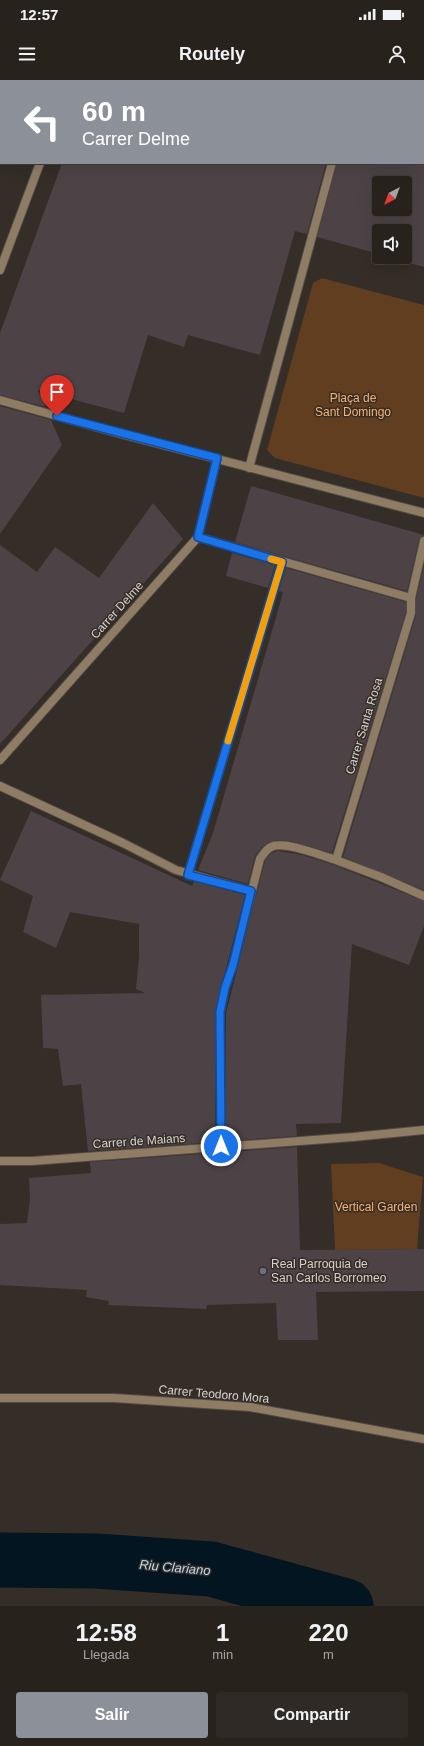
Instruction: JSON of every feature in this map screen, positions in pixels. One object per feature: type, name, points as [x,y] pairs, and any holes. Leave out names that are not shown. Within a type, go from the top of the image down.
[{"type":"street","points":[[0,270],[40,164]]},
{"type":"street","points":[[249,468],[332,164]]},
{"type":"street","points":[[0,400],[424,514]]},
{"type":"street","name":"Carrer Delme","points":[[0,760],[198,537],[217,458]]},
{"type":"street","points":[[198,537],[410,598]]},
{"type":"street","name":"Carrer Santa Rosa","points":[[336,860],[411,613],[410,598],[424,541]]},
{"type":"street","points":[[188,875],[282,562]]},
{"type":"street","points":[[0,786],[188,875],[251,891]]},
{"type":"street","points":[[221,1146],[220,1012],[225,988],[233,965],[260,859],[270,847],[277,845],[286,846],[336,860],[381,877],[424,896]]},
{"type":"street","name":"Carrer de Maians","points":[[0,1161],[32,1161],[353,1137],[424,1130]]},
{"type":"street","name":"Carrer Teodoro Mora","points":[[0,1398],[114,1398],[250,1407],[424,1439]]},
{"type":"green space","name":"Plaça de Sant Domingo","points":[[322,278],[424,305],[424,498],[275,458],[267,450],[313,283]]},
{"type":"green space","name":"Vertical Garden","points":[[379,1163],[423,1177],[417,1249],[335,1250],[331,1164]]},
{"type":"building","points":[[62,164],[326,164],[307,234],[295,231],[260,355],[188,335],[184,347],[148,335],[124,413],[38,390],[46,407],[0,395],[0,333]]},
{"type":"building","points":[[337,164],[424,164],[424,267],[412,264],[412,224],[372,224],[372,252],[317,237]]},
{"type":"building","points":[[0,406],[51,420],[62,445],[0,534]]},
{"type":"building","points":[[251,486],[424,535],[419,540],[407,591],[235,542]]},
{"type":"building","points":[[153,503],[183,539],[0,744],[0,545],[37,572],[55,547],[99,578]]},
{"type":"building","points":[[232,553],[275,565],[268,588],[226,576]]},
{"type":"building","points":[[424,566],[424,890],[343,857],[416,615],[416,599]]},
{"type":"building","points":[[286,568],[406,602],[406,612],[332,853],[295,842],[277,840],[269,842],[262,847],[255,856],[248,884],[198,870],[213,833],[277,614],[283,592],[279,591]]},
{"type":"building","points":[[31,811],[192,886],[194,881],[245,895],[215,1011],[215,1142],[88,1151],[81,1084],[63,1086],[58,1049],[43,1048],[41,995],[145,993],[136,989],[139,956],[139,924],[70,912],[56,948],[23,932],[33,896],[0,880]]},
{"type":"building","points":[[278,851],[302,855],[334,865],[424,901],[424,926],[409,965],[352,944],[341,1123],[296,1124],[297,1136],[226,1141],[226,1013],[265,861],[271,853]]},
{"type":"building","points":[[297,1147],[300,1250],[424,1249],[424,1291],[316,1292],[318,1340],[278,1340],[276,1303],[207,1305],[206,1309],[108,1305],[109,1301],[86,1297],[87,1290],[0,1285],[0,1224],[27,1223],[30,1199],[29,1178],[91,1173],[90,1162]]},
{"type":"waterway","name":"Riu Clariano","points":[[0,1560],[96,1561],[211,1569],[346,1606]]},
{"type":"slow traffic","points":[[228,741],[282,562],[271,559]]},
{"type":"place","name":"Real Parroquia de San Carlos Borromeo","points":[[263,1271]]},
{"type":"route","points":[[57,416],[124,435],[217,458],[198,537],[282,562],[188,875],[251,891],[244,924],[222,999],[220,1012],[221,1146]]}]
